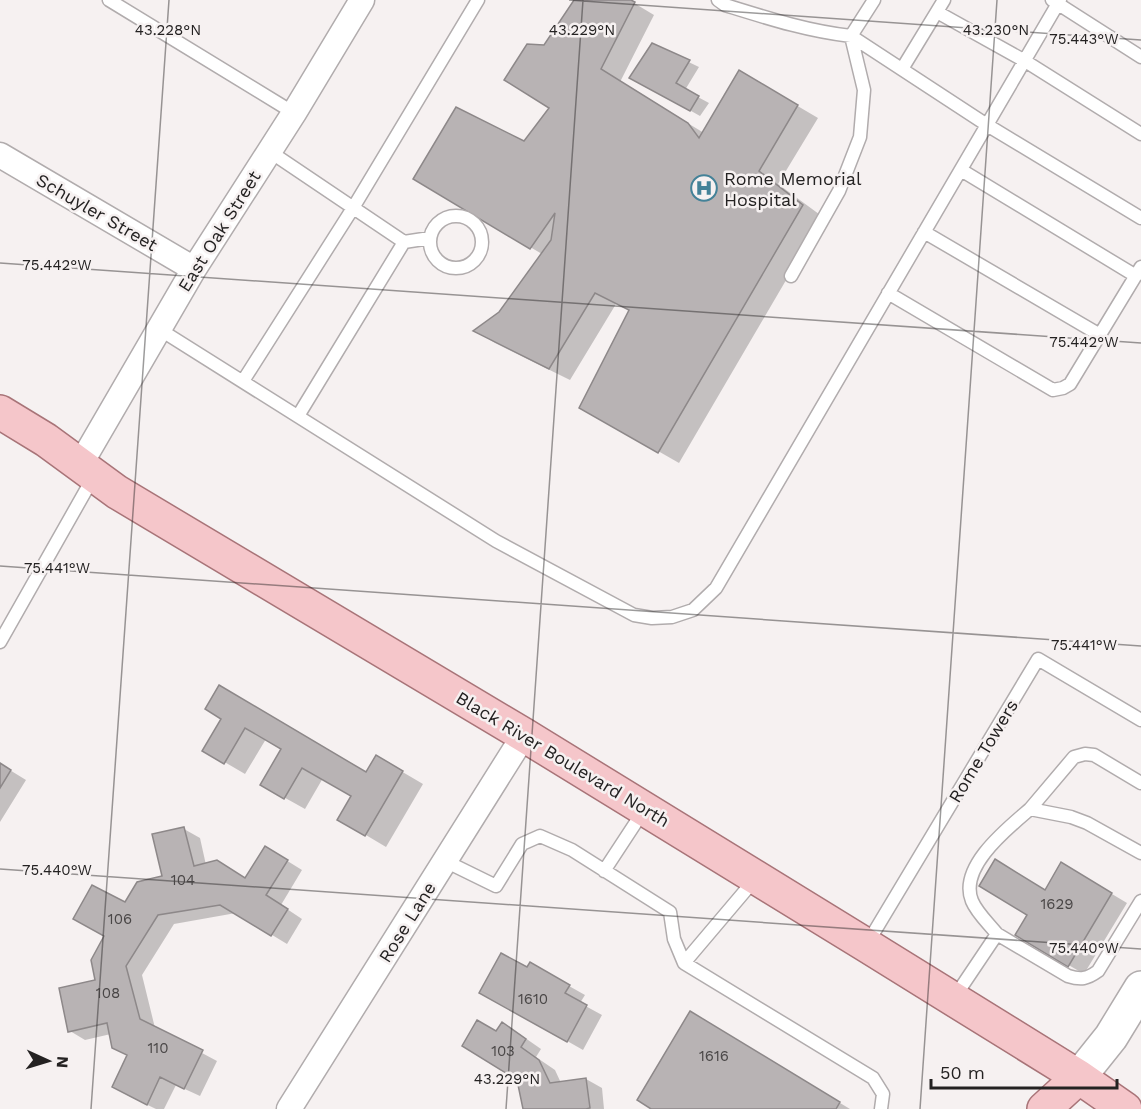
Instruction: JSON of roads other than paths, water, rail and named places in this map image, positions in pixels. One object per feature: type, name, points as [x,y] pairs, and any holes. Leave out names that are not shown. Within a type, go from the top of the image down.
[{"type":"main road","name":"Black River Boulevard North","points":[[0,412],[46,440],[128,498],[756,877],[1079,1077],[1125,1109]]},
{"type":"main road","points":[[1044,1109],[1079,1077]]},
{"type":"street","name":"East Oak Street","points":[[87,470],[159,329],[194,269],[294,113],[362,0]]},
{"type":"street","name":"Schuyler Street","points":[[0,155],[194,269]]},
{"type":"street","name":"Rose Lane","points":[[290,1109],[524,735]]},
{"type":"street","points":[[1079,1077],[1111,1037],[1141,988]]},
{"type":"lane","points":[[109,0],[294,113]]},
{"type":"lane","points":[[718,0],[725,5],[783,23],[830,34],[851,36],[987,125],[1141,219]]},
{"type":"lane","points":[[791,276],[839,191],[860,137],[864,90],[851,36],[874,0]]},
{"type":"lane","points":[[902,69],[944,0]]},
{"type":"lane","points":[[159,329],[496,541],[634,615],[652,618],[672,617],[693,610],[716,588],[1025,61],[1057,1],[1141,57]]},
{"type":"lane","points":[[243,381],[354,208],[472,2]]},
{"type":"lane","points":[[937,12],[1025,61],[1141,134]]},
{"type":"lane","points":[[269,151],[404,242],[430,238]]},
{"type":"lane","points":[[888,293],[1053,390],[1071,384],[1138,272],[961,170]]},
{"type":"lane","points":[[448,217],[467,218],[481,231],[482,250],[473,264],[465,268],[449,268],[434,257],[430,248],[430,238],[433,229],[440,221],[448,217]]},
{"type":"lane","points":[[924,232],[1100,335]]},
{"type":"lane","points":[[298,416],[404,242]]},
{"type":"lane","points":[[0,642],[87,470]]},
{"type":"lane","name":"Rome Towers","points":[[866,945],[1038,659],[1141,720]]},
{"type":"lane","points":[[1141,783],[1094,755],[1085,754],[1074,757],[1030,808],[982,856],[971,877],[969,891],[972,904],[997,934],[1068,976],[1079,979],[1089,977],[1098,971],[1141,901]]},
{"type":"lane","points":[[1030,808],[1087,823],[1141,853]]},
{"type":"lane","points":[[604,871],[645,809]]},
{"type":"lane","points":[[446,861],[496,886],[522,844],[540,836],[572,850],[670,912],[674,939],[684,963],[873,1078],[883,1094],[881,1109]]},
{"type":"lane","points":[[684,963],[756,877]]},
{"type":"lane","points":[[954,999],[997,934]]},
{"type":"place","name":"Rome Memorial Hospital","points":[[704,188]]}]
